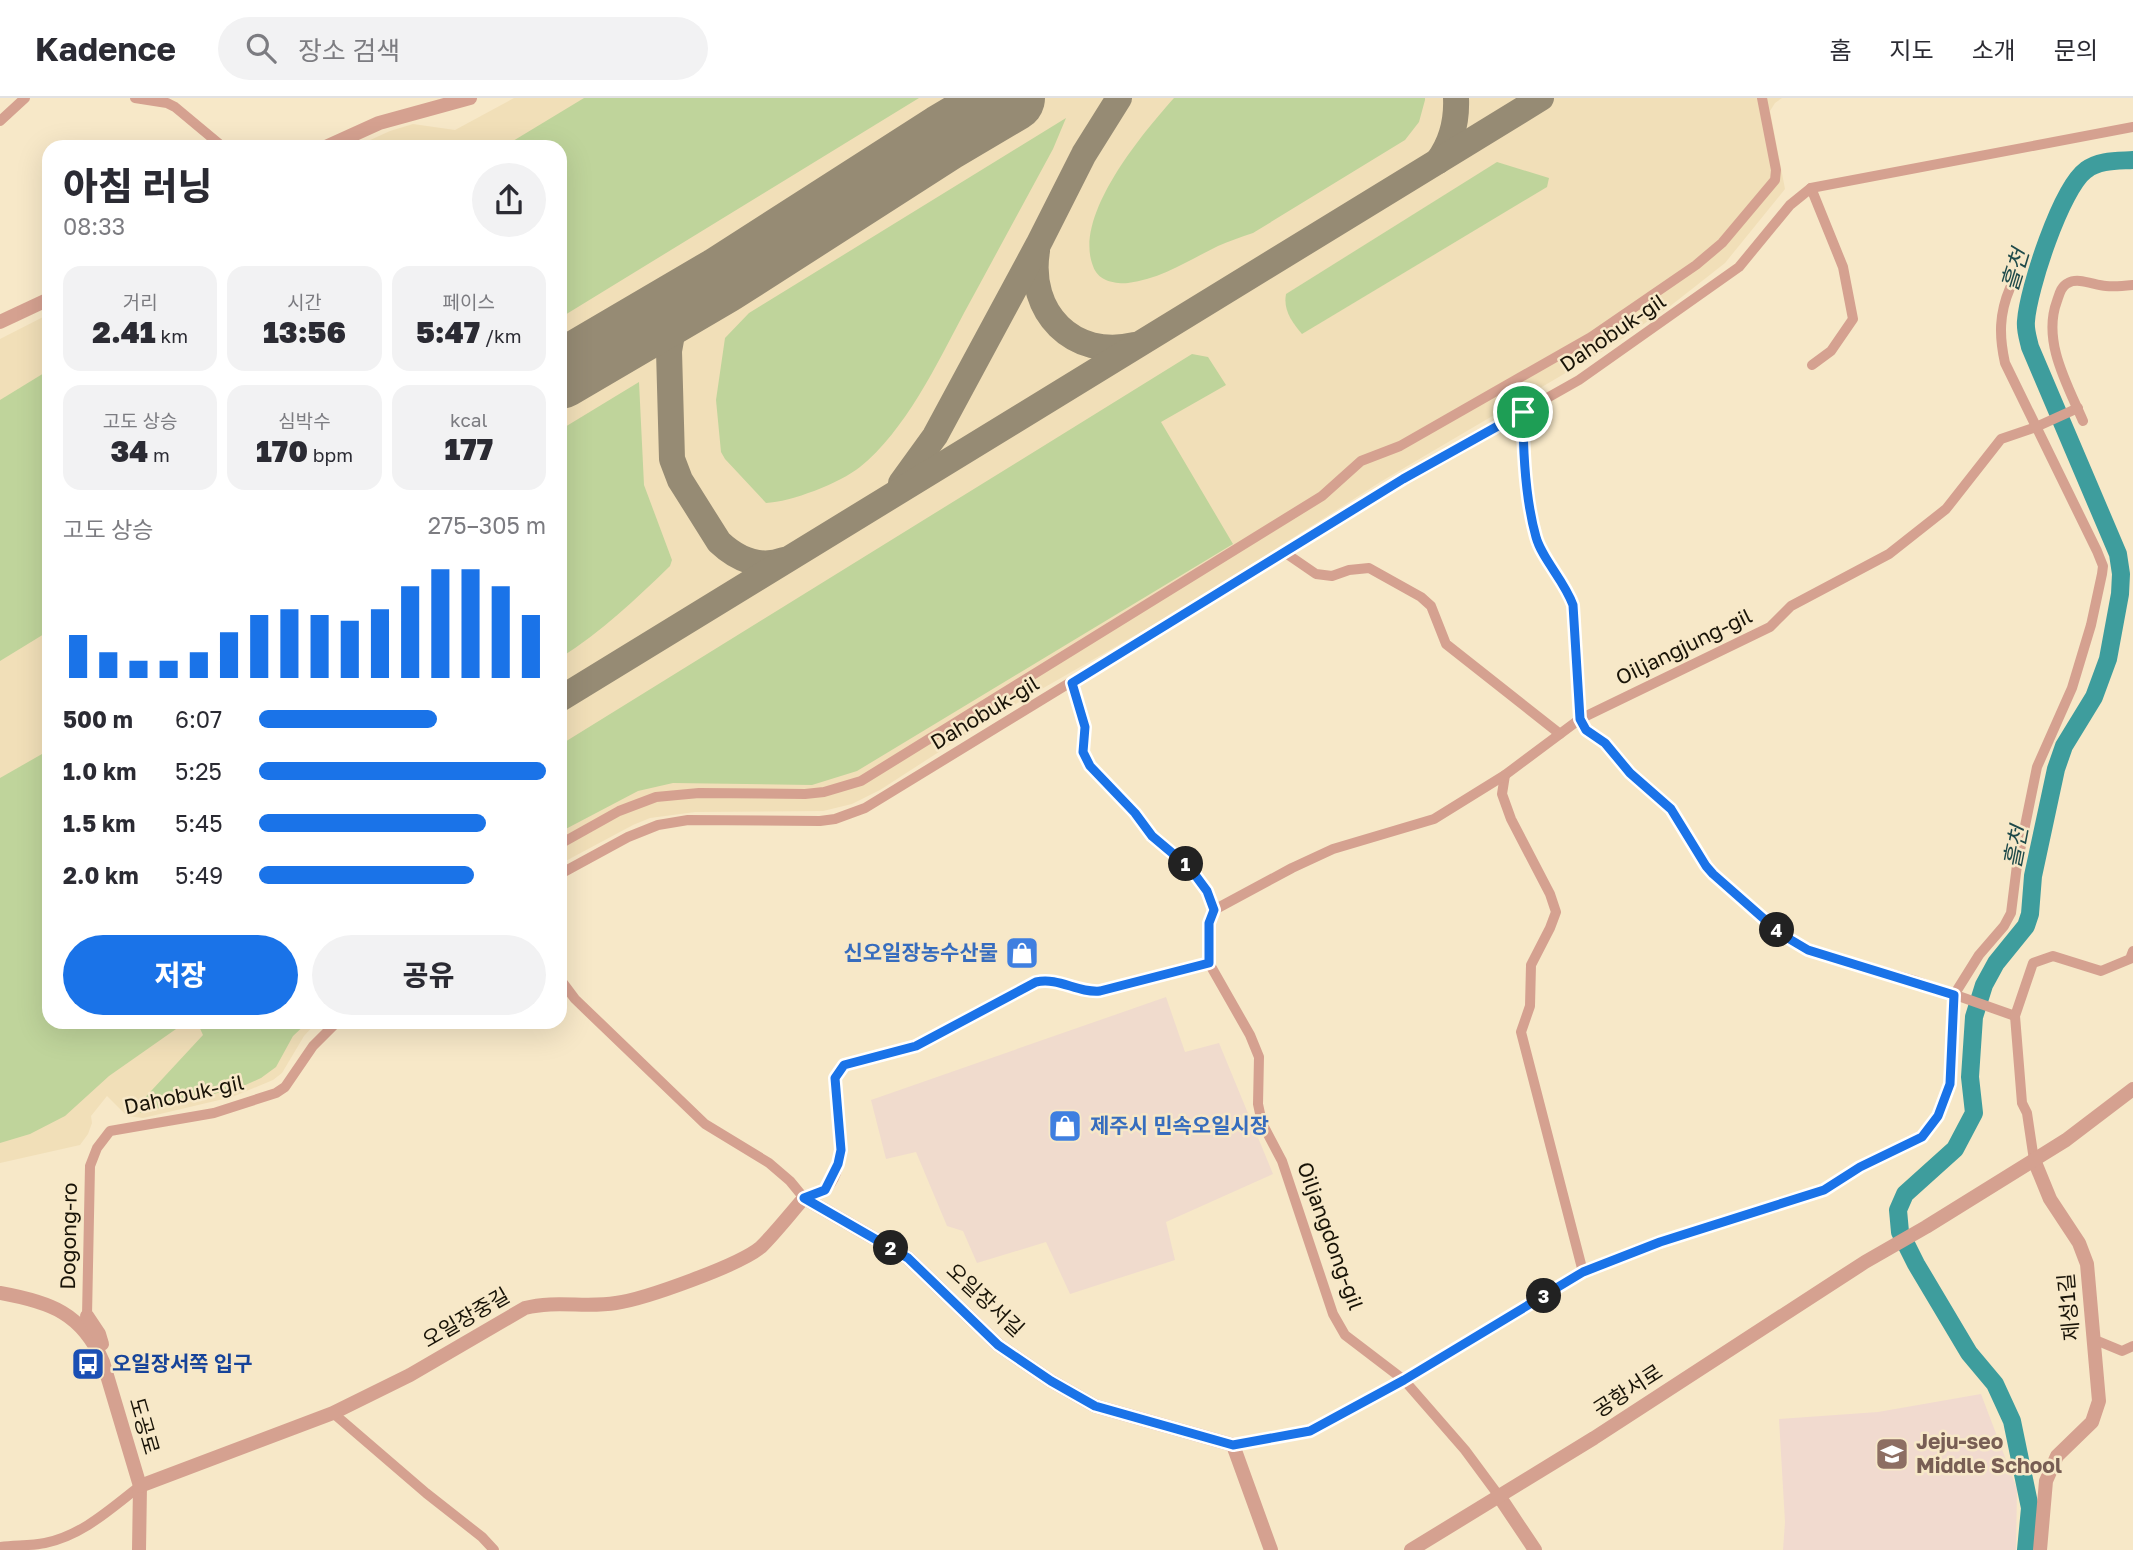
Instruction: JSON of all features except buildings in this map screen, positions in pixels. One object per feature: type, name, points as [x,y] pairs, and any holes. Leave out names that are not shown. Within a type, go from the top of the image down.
[{"type":"street","points":[[0,121],[25,98]]},
{"type":"street","points":[[135,98],[167,103],[175,107],[215,140]]},
{"type":"street","points":[[341,140],[379,123],[470,98]]},
{"type":"street","points":[[567,840],[619,811],[656,797],[699,793],[814,793],[842,788],[861,780],[1309,505],[1361,461],[1400,446],[1591,337],[1696,265],[1722,243],[1770,187],[1777,175],[1762,98]]},
{"type":"street","points":[[1812,365],[1831,351],[1853,318],[1843,267],[1811,188],[2133,127]]},
{"type":"street","name":"Dahobuk-gil","points":[[567,870],[628,837],[658,825],[688,820],[820,821],[855,811],[887,795],[1403,479],[1579,380],[1739,267],[1790,205],[1811,188]]},
{"type":"street","points":[[2083,421],[2053,345],[2051,319],[2060,293],[2063,287],[2074,281],[2109,286],[2133,285]]},
{"type":"street","points":[[1271,1550],[1233,1445],[1310,1431],[1404,1380],[1583,1272],[1660,1242],[1824,1190],[1860,1167],[1922,1137],[1938,1116],[1950,1084],[1954,995],[1979,955],[2004,926],[2011,913],[2017,864],[2037,766],[2072,688],[2091,625],[2102,573],[2097,551],[2012,380],[2001,346],[2002,314],[2010,288]]},
{"type":"street","points":[[0,322],[42,302]]},
{"type":"street","name":"Oiljangjung-gil","points":[[1214,910],[1332,849],[1434,819],[1505,775],[1580,719],[1770,627],[1791,606],[1889,554],[1952,503],[2001,439],[2036,428],[2078,408]]},
{"type":"street","points":[[1523,412],[1523,459],[1536,539],[1567,589],[1573,605],[1580,719],[1586,730],[1605,743],[1630,773],[1671,809],[1706,866],[1790,941],[1808,950],[2015,1016],[2033,964],[2053,956],[2101,971],[2130,960],[2133,951]]},
{"type":"street","points":[[1284,552],[1316,574],[1332,576],[1349,570],[1369,568],[1421,597],[1431,606],[1446,644],[1560,734]]},
{"type":"street","points":[[804,1198],[825,1190],[838,1164],[841,1150],[834,1086],[838,1071],[844,1065],[916,1046],[1036,982],[1059,981],[1088,992],[1100,991],[1209,963],[1209,923],[1214,910],[1207,891],[1190,868],[1152,836],[1135,813],[1090,766],[1083,752],[1085,727],[1072,683]]},
{"type":"street","points":[[1505,775],[1502,794],[1511,819],[1550,894],[1556,912],[1531,965],[1530,1006],[1521,1032],[1583,1272]]},
{"type":"street","name":"Oiljangdong-gil","points":[[1209,963],[1250,1035],[1259,1057],[1258,1104],[1262,1123],[1282,1161],[1333,1314],[1345,1335],[1404,1380],[1465,1450],[1535,1550]]},
{"type":"street","name":"오일장서길","points":[[567,988],[705,1124],[769,1163],[790,1181],[804,1198],[908,1258],[998,1345],[1051,1381],[1095,1406],[1233,1445]]},
{"type":"street","name":"제성1길","points":[[2015,1016],[2022,1103],[2027,1113],[2035,1160],[2050,1199],[2079,1243],[2087,1264],[2099,1401],[2092,1422],[2057,1456],[2046,1482],[2040,1550]]},
{"type":"street","name":"Dahobuk-gil","points":[[97,1148],[110,1130],[214,1113],[276,1093],[293,1079],[313,1045],[330,1029]]},
{"type":"street","points":[[2035,1160],[2133,1089]]},
{"type":"street","name":"Dogong-ro","points":[[84,1321],[90,1166],[97,1148]]},
{"type":"street","name":"공항서로","points":[[1411,1550],[1594,1438],[1868,1260],[2035,1160]]},
{"type":"street","name":"오일장중길","points":[[140,1486],[333,1413],[410,1375],[525,1308],[541,1304],[614,1304],[641,1297],[737,1262],[760,1248],[804,1198]]},
{"type":"street","name":"도공로","points":[[0,1293],[48,1304],[84,1321],[99,1352],[113,1393],[140,1486],[139,1550]]},
{"type":"street","points":[[2094,1339],[2122,1350],[2133,1346]]},
{"type":"street","points":[[333,1413],[482,1537],[494,1550]]},
{"type":"street","points":[[0,1547],[43,1543],[67,1537],[93,1522],[140,1486]]},
{"type":"shaded area","points":[[514,98],[1782,98],[1770,111],[1785,189],[1725,263],[1669,307],[1608,348],[1382,481],[1183,608],[993,717],[880,790],[852,804],[823,811],[695,812],[650,818],[567,860],[567,140],[370,140],[413,124],[455,130]]},
{"type":"shaded area","points":[[42,318],[42,1029],[310,1029],[282,1073],[273,1080],[232,1097],[143,1118],[127,1116],[107,1096],[91,1116],[92,1123],[88,1134],[80,1145],[0,1163],[0,339]]},
{"type":"shaded area","name":"제주시 민속오일시장","points":[[1166,997],[1185,1052],[1219,1043],[1273,1174],[1166,1222],[1175,1260],[1070,1294],[1046,1242],[977,1263],[963,1231],[947,1226],[916,1152],[886,1159],[871,1100]]},
{"type":"shaded area","name":"Jeju-seo Middle School","points":[[1981,1394],[2017,1489],[2016,1550],[1783,1550],[1785,1522],[1779,1419],[1878,1412]]},
{"type":"green space","points":[[584,98],[919,98],[567,314],[567,140],[515,140]]},
{"type":"green space","points":[[1174,98],[1425,100],[1419,122],[1405,140],[1253,233],[1218,246],[1152,278],[1128,283],[1107,280],[1095,271],[1089,246],[1101,200],[1129,154]]},
{"type":"green space","points":[[1066,118],[1053,149],[931,375],[906,416],[876,452],[851,473],[801,495],[766,503],[721,452],[716,400],[725,338],[749,313]]},
{"type":"green space","points":[[1497,162],[1549,178],[1547,187],[1302,334],[1287,311],[1286,294]]},
{"type":"green space","points":[[1192,354],[1208,357],[1226,385],[1161,422],[1233,544],[857,771],[812,785],[673,783],[638,791],[567,828],[567,741]]},
{"type":"green space","points":[[42,374],[42,635],[0,661],[0,400]]},
{"type":"green space","points":[[639,382],[644,485],[672,560],[670,566],[617,615],[567,653],[567,426]]},
{"type":"green space","points":[[42,754],[42,1029],[176,1029],[109,1076],[65,1116],[30,1134],[0,1143],[0,778]]},
{"type":"green space","points":[[200,1029],[300,1029],[293,1036],[276,1067],[261,1078],[241,1087],[140,1113],[139,1104],[203,1035]]},
{"type":"waterway","name":"흘천","points":[[2026,1550],[2030,1508],[2012,1421],[1995,1384],[1969,1353],[1916,1264],[1900,1232],[1898,1210],[1905,1194],[1955,1149],[1974,1113],[1970,1077],[1974,1017],[1984,985],[1996,963],[2026,926],[2030,914],[2033,876],[2056,769],[2064,746],[2094,697],[2108,659],[2120,594],[2118,554],[2030,347],[2026,324],[2039,264],[2066,197],[2076,180],[2097,164],[2133,160]]},
{"type":"taxiway","points":[[901,483],[935,436],[1084,154],[1119,98]]},
{"type":"taxiway","points":[[1438,161],[1453,131],[1456,98]]},
{"type":"taxiway","points":[[567,695],[1541,98]]},
{"type":"taxiway","points":[[1037,251],[1039,294],[1047,312],[1059,327],[1074,338],[1092,345],[1113,348],[1135,345]]},
{"type":"taxiway","points":[[722,280],[683,312],[673,329],[669,351],[672,459],[680,480],[719,542],[749,561],[775,563],[784,560]]},
{"type":"runway","points":[[567,371],[722,280],[945,137],[1011,98]]},
{"type":"place","name":"신오일장농수산물","points":[[1022,953]]},
{"type":"place","name":"제주시 민속오일시장","points":[[1065,1126]]},
{"type":"place","name":"오일장서쪽 입구","points":[[88,1364]]},
{"type":"place","name":"Jeju-seo Middle School","points":[[1892,1454]]},
{"type":"route","points":[[1523,412],[1523,459],[1536,539],[1567,589],[1573,605],[1580,719],[1586,730],[1605,743],[1630,773],[1671,809],[1713,874],[1790,941],[1808,950],[1954,995],[1950,1084],[1938,1116],[1922,1137],[1860,1167],[1824,1190],[1660,1242],[1583,1272],[1404,1380],[1310,1431],[1248,1440],[1233,1445],[1095,1406],[1051,1381],[998,1345],[908,1258],[804,1198],[825,1190],[838,1164],[841,1150],[834,1086],[838,1071],[844,1065],[855,1061],[916,1046],[1036,982],[1059,981],[1088,992],[1100,991],[1209,963],[1209,923],[1214,910],[1207,891],[1190,868],[1152,836],[1135,813],[1090,766],[1083,752],[1085,727],[1072,683],[1403,479],[1523,412]]}]
